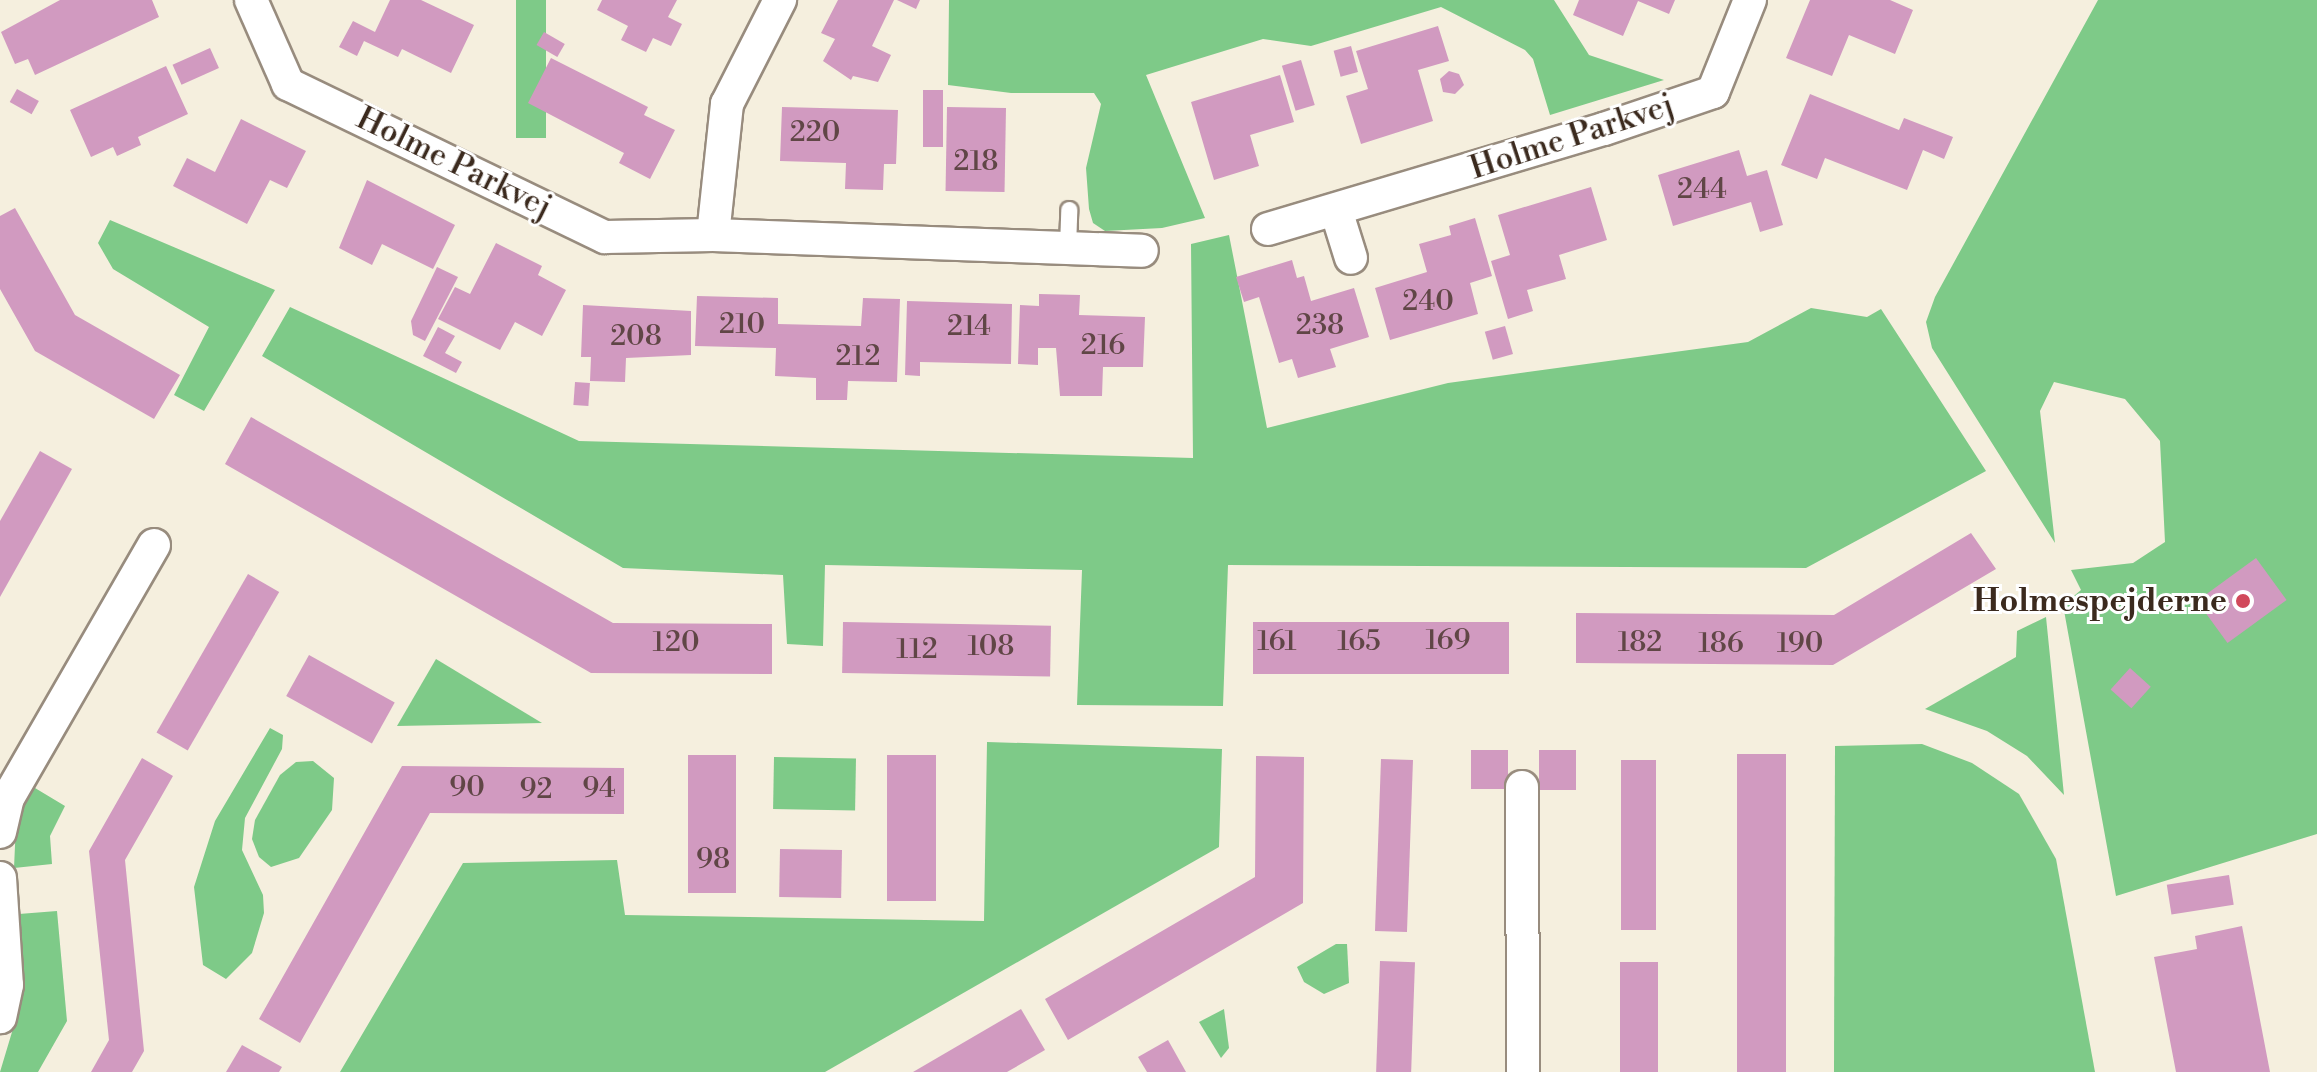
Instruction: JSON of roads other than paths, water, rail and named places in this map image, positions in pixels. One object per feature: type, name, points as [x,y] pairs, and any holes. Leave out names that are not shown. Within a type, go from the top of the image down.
[{"type":"street","name":"Holme Parkvej","points":[[251,0],[288,84],[605,237],[713,235],[1142,251]]},
{"type":"street","points":[[713,235],[727,104],[780,0]]},
{"type":"street","name":"Holme Parkvej","points":[[1268,229],[1713,92],[1750,0]]},
{"type":"street","points":[[1336,210],[1351,258]]},
{"type":"street","points":[[0,832],[8,798],[154,545]]},
{"type":"street","points":[[1522,787],[1523,1072]]},
{"type":"street","points":[[0,878],[7,985],[0,1017]]},
{"type":"lane","points":[[1068,248],[1069,210]]},
{"type":"place","name":"Holmespejderne","points":[[2243,601]]}]
